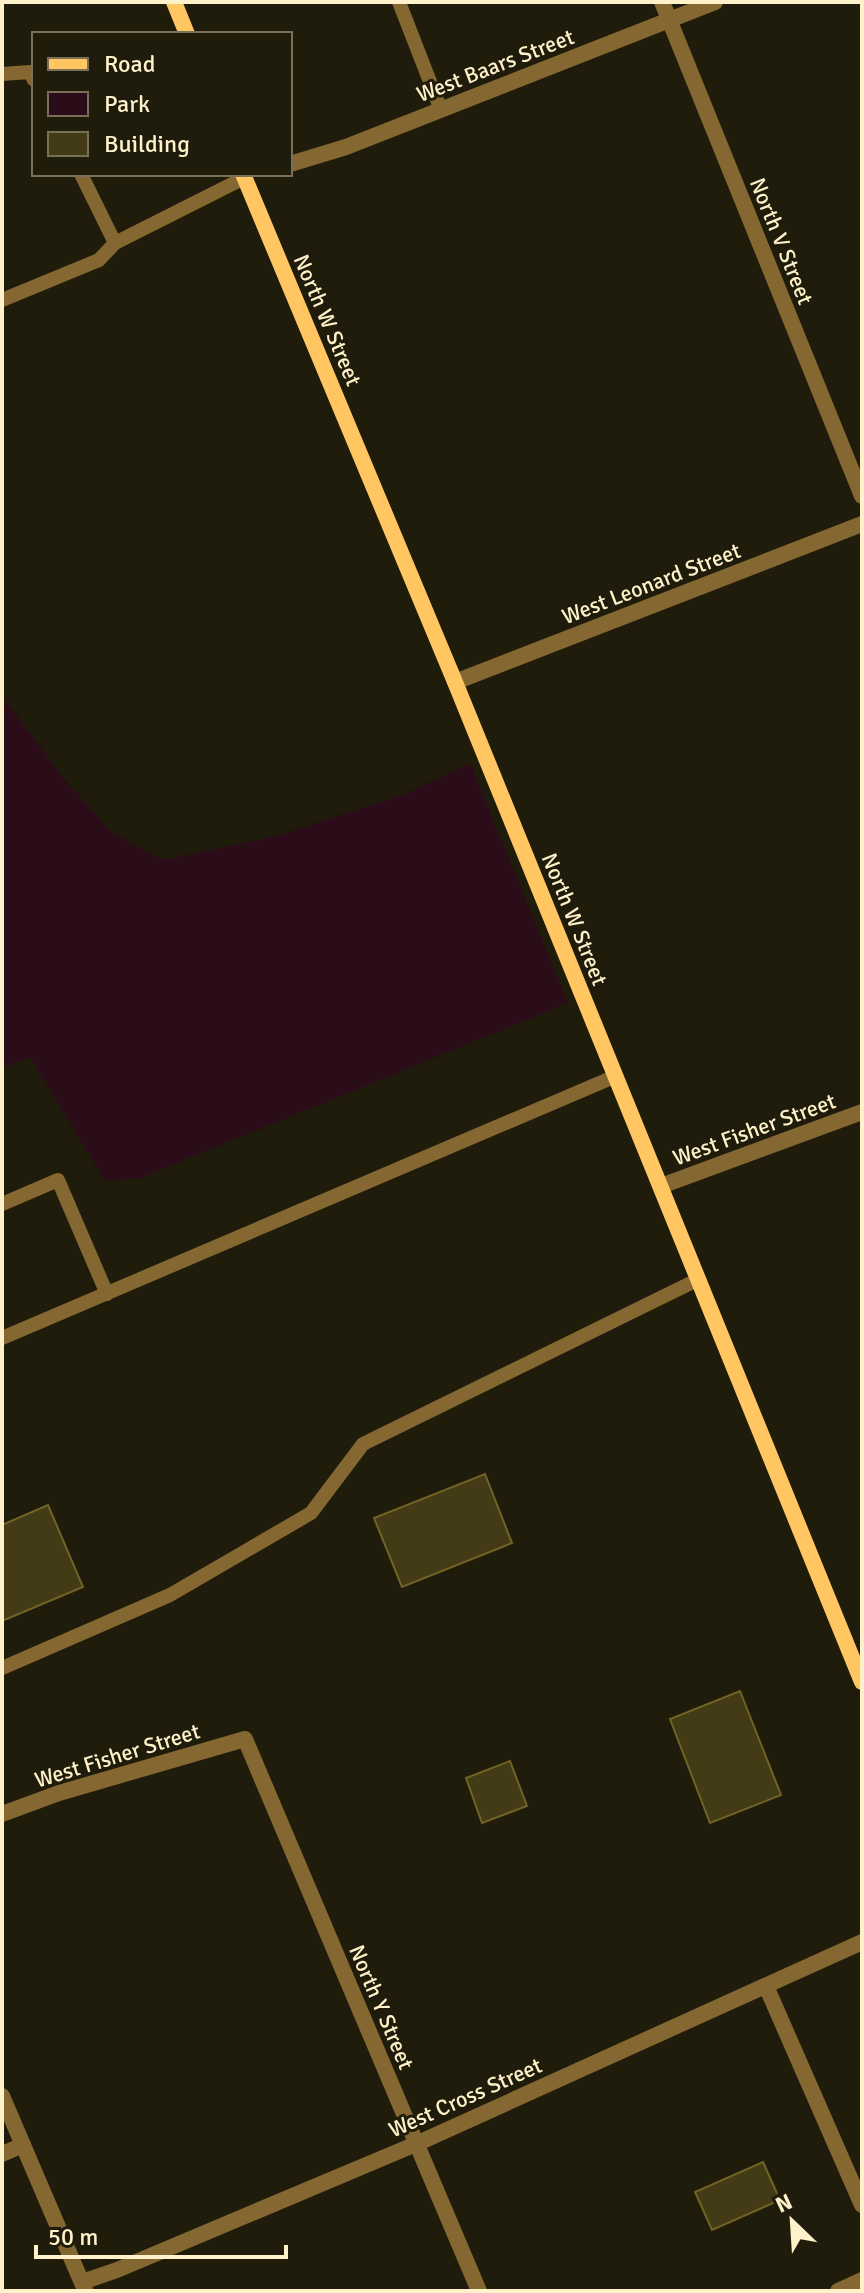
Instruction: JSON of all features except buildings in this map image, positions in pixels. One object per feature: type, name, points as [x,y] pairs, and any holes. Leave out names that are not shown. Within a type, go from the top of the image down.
[{"type":"main road","points":[[174,2],[186,32]]},
{"type":"main road","name":"North W Street","points":[[248,176],[862,1682]]},
{"type":"street","name":"North V Street","points":[[662,2],[862,496]]},
{"type":"street","name":"West Baars Street","points":[[292,163],[346,147],[715,2]]},
{"type":"street","name":"West Leonard Street","points":[[455,682],[862,524]]},
{"type":"street","name":"West Fisher Street","points":[[661,1186],[862,1112]]},
{"type":"street","name":"West Fisher Street","points":[[2,1814],[59,1793],[245,1739]]},
{"type":"street","name":"North Y Street","points":[[245,1739],[479,2291]]},
{"type":"street","name":"West Cross Street","points":[[84,2286],[416,2144],[862,1942]]},
{"type":"street","points":[[766,1986],[862,2205]]},
{"type":"street","points":[[2,2096],[84,2286]]},
{"type":"street","points":[[2,2154],[23,2145]]},
{"type":"street","points":[[838,2291],[862,2280]]},
{"type":"lane","points":[[399,2],[441,110]]},
{"type":"lane","points":[[2,74],[30,72],[32,76]]},
{"type":"lane","points":[[82,176],[115,243]]},
{"type":"lane","points":[[2,300],[99,260],[115,243],[246,176]]},
{"type":"lane","points":[[2,1338],[616,1076]]},
{"type":"lane","points":[[2,1204],[58,1180],[107,1294]]},
{"type":"lane","points":[[2,1668],[170,1595],[311,1513],[363,1444],[699,1279]]},
{"type":"green space","points":[[2,696],[65,780],[111,832],[163,860],[276,836],[407,793],[470,763],[568,1003],[140,1178],[105,1181],[30,1057],[2,1068]]}]
